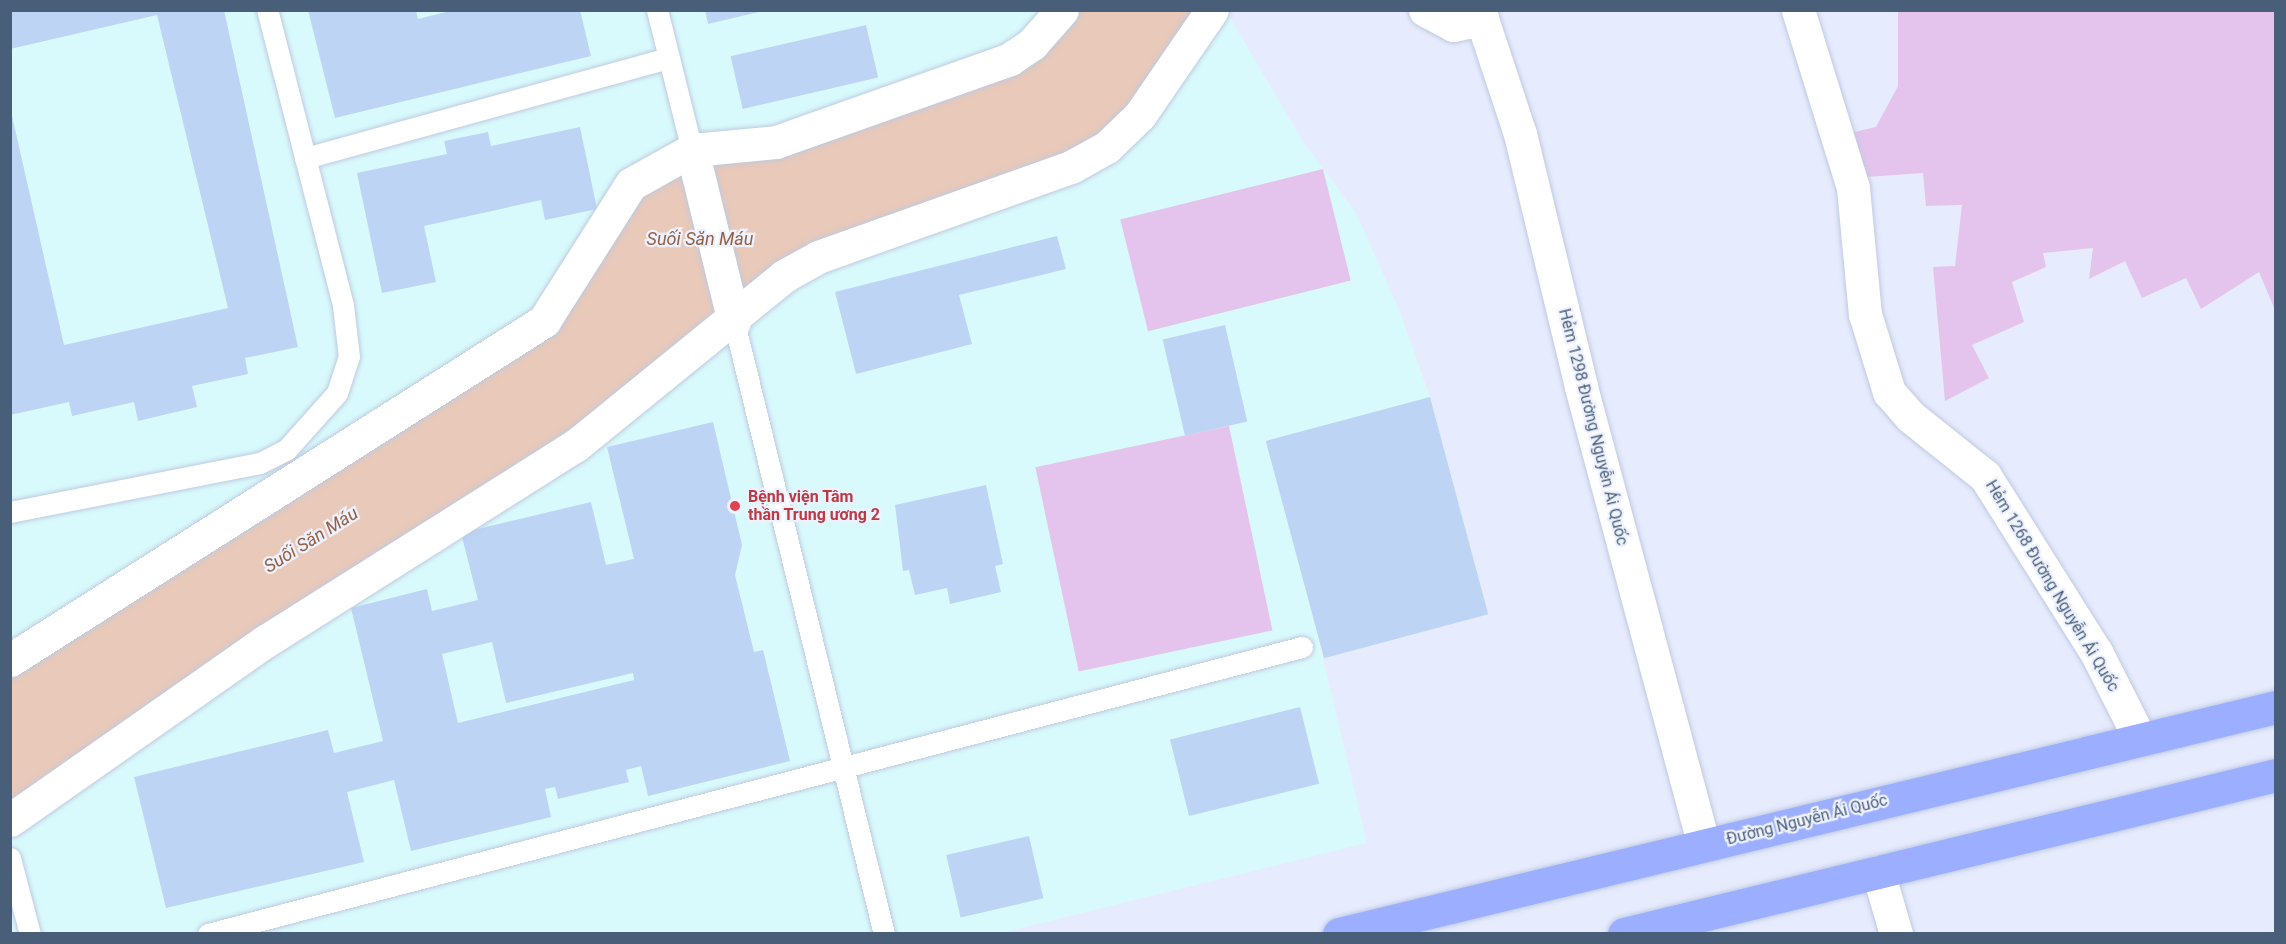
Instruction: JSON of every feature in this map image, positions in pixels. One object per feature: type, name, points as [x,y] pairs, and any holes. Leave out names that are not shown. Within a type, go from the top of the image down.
[{"type":"main road","name":"Đường Nguyễn Ái Quốc","points":[[1339,933],[2276,707]]},
{"type":"main road","points":[[1624,933],[2276,775]]},
{"type":"street","points":[[10,660],[544,321],[631,184],[692,150],[776,142],[1010,59],[1032,44],[1062,10]]},
{"type":"street","points":[[10,820],[266,641],[575,446],[734,322],[784,276],[818,257],[1071,167],[1107,147],[1140,115],[1212,10]]},
{"type":"street","points":[[1425,10],[1453,25],[1480,15]]},
{"type":"street","name":"Hẻm 1268 Đường Nguyễn Ái Quốc","points":[[1798,10],[1853,188],[1865,314],[1889,392],[1911,417],[1985,476],[2096,652],[2140,739]]},
{"type":"street","name":"Hẻm 1298 Đường Nguyễn Ái Quốc","points":[[1480,15],[1520,134],[1581,387],[1704,845]]},
{"type":"street","points":[[692,150],[734,322]]},
{"type":"street","points":[[1878,872],[1896,933]]},
{"type":"lane","points":[[10,512],[260,463],[287,449],[318,419],[337,393],[349,357],[343,305],[267,10]]},
{"type":"lane","points":[[657,10],[692,150]]},
{"type":"lane","points":[[305,158],[669,58]]},
{"type":"lane","points":[[734,322],[884,933]]},
{"type":"lane","points":[[208,933],[1302,647]]},
{"type":"lane","points":[[10,858],[30,933]]},
{"type":"shaded area","name":"Bệnh viện Tâm thần Trung ương 2","points":[[10,11],[1226,11],[1304,143],[1356,213],[1400,312],[1430,397],[1488,614],[1323,658],[1367,843],[1001,933],[11,933]]},
{"type":"shaded area","points":[[1898,11],[2275,11],[2275,310],[2259,272],[2201,309],[2186,278],[2142,298],[2125,261],[2089,279],[2093,248],[2043,253],[2046,267],[2012,282],[2024,322],[1972,345],[1989,378],[1945,401],[1933,267],[1955,266],[1962,205],[1926,206],[1923,173],[1866,177],[1850,133],[1876,127],[1898,86]]},
{"type":"shaded area","points":[[1323,169],[1351,281],[1148,331],[1120,220]]},
{"type":"shaded area","points":[[1229,426],[1272,630],[1079,672],[1035,467]]},
{"type":"water","name":"Suối Săn Máu","points":[[1078,11],[1196,11],[1130,106],[1100,136],[720,309],[585,419],[11,804],[11,676],[549,335],[641,195],[704,162],[749,162],[1020,70]]},
{"type":"building","points":[[10,10],[224,10],[298,347],[245,358],[248,374],[192,386],[197,407],[138,421],[134,402],[72,416],[69,402],[10,415],[10,107],[64,345],[228,308],[157,15],[10,49]]},
{"type":"building","points":[[308,10],[416,10],[418,19],[454,10],[580,10],[591,56],[335,118]]},
{"type":"building","points":[[705,10],[763,10],[763,11],[708,24]]},
{"type":"building","points":[[866,25],[878,78],[743,109],[731,56]]},
{"type":"building","points":[[580,127],[597,209],[545,220],[541,200],[424,226],[436,282],[382,293],[357,173],[447,154],[444,141],[488,132],[491,146]]},
{"type":"building","points":[[1057,236],[1066,269],[959,295],[972,344],[856,374],[835,292]]},
{"type":"building","points":[[1225,325],[1247,421],[1185,436],[1163,339]]},
{"type":"building","points":[[1430,397],[1488,614],[1324,658],[1266,441]]},
{"type":"building","points":[[713,422],[742,545],[735,575],[754,652],[763,650],[790,761],[648,796],[641,766],[626,770],[629,782],[558,799],[555,787],[545,789],[551,817],[411,851],[394,780],[347,792],[364,862],[166,908],[134,777],[328,730],[334,753],[383,741],[351,608],[427,589],[432,611],[478,600],[461,533],[591,502],[606,565],[634,559],[607,447]],"holes":[[[492,642],[506,703],[633,673],[634,680],[458,723],[442,654]]]},
{"type":"building","points":[[986,485],[1003,564],[995,566],[1001,592],[950,604],[947,588],[915,595],[909,570],[903,571],[895,505]]},
{"type":"building","points":[[1300,707],[1319,784],[1189,816],[1170,739]]},
{"type":"building","points":[[1029,836],[1043,898],[961,917],[946,855]]},
{"type":"place","name":"Bệnh viện Tâm thần Trung ương 2","points":[[735,506]]}]
